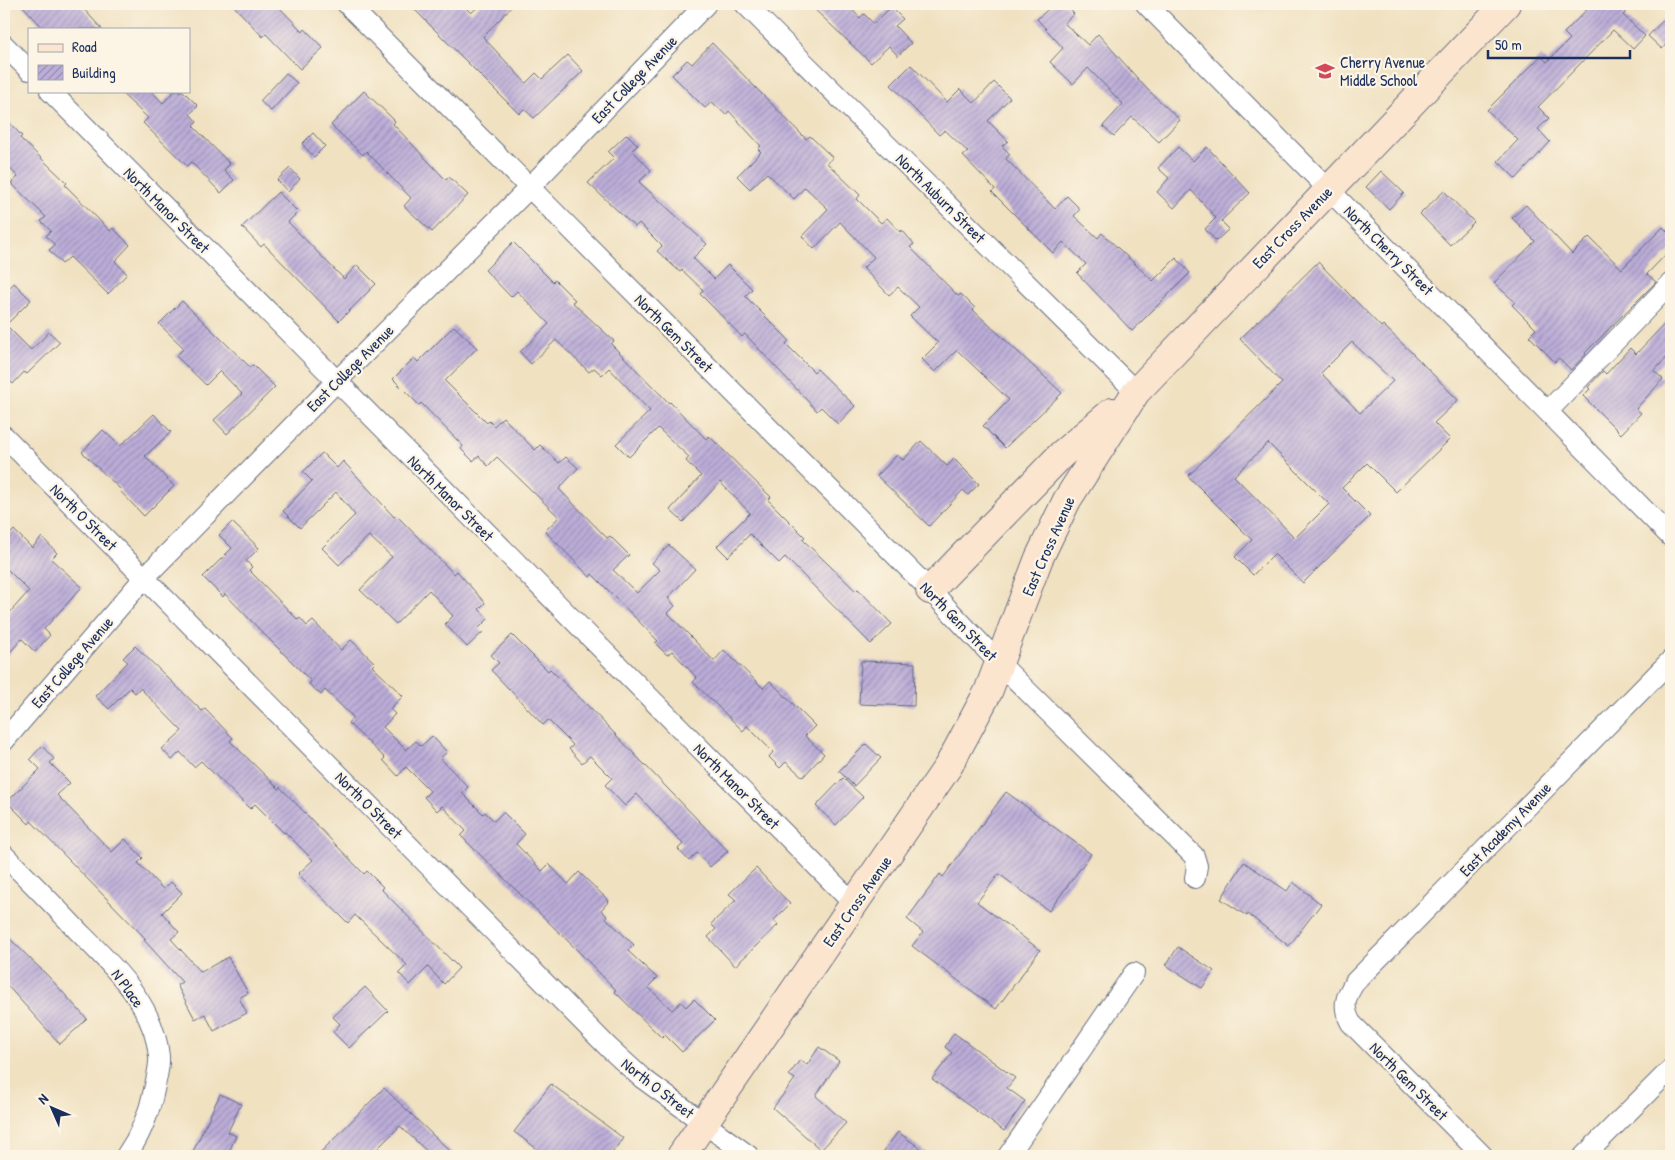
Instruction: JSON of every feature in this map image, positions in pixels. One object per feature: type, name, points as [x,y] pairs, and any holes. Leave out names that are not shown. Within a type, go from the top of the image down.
[{"type":"street","name":"North Gem Street","points":[[347,4],[930,590],[1000,664],[1194,856],[1197,866],[1195,878]]},
{"type":"street","name":"East College Avenue","points":[[4,741],[144,578],[530,188],[706,4]]},
{"type":"street","name":"North Auburn Street","points":[[745,4],[1136,392]]},
{"type":"street","name":"North Cherry Street","points":[[1146,4],[1671,537]]},
{"type":"street","name":"East Cross Avenue","points":[[681,1156],[949,765],[977,716],[1000,664],[1039,558],[1067,500],[1136,392],[1506,4]]},
{"type":"street","points":[[4,44],[28,69]]},
{"type":"street","name":"North Manor Street","points":[[51,92],[854,904]]},
{"type":"street","points":[[1548,411],[1671,283]]},
{"type":"street","points":[[930,590],[1062,454],[1136,392]]},
{"type":"street","name":"North O Street","points":[[4,436],[609,1048],[642,1078],[750,1156]]},
{"type":"street","name":"East Academy Avenue","points":[[1345,1002],[1355,982],[1671,660]]},
{"type":"street","name":"N Place","points":[[4,854],[106,958],[134,992],[147,1014],[159,1058],[156,1079],[151,1104],[142,1127],[126,1156]]},
{"type":"street","points":[[1008,1156],[1134,973]]},
{"type":"street","name":"North Gem Street","points":[[1345,1002],[1345,1013],[1351,1023],[1483,1156]]},
{"type":"street","points":[[1584,1156],[1671,1069]]},
{"type":"building","points":[[21,4],[79,4],[101,28],[43,28]]},
{"type":"building","points":[[232,4],[276,4],[303,32],[305,29],[323,48],[300,69],[266,34],[263,37]]},
{"type":"building","points":[[409,4],[462,4],[471,13],[481,4],[514,4],[483,37],[526,83],[536,73],[542,79],[568,55],[583,71],[534,118],[524,109],[519,114]]},
{"type":"building","points":[[809,4],[847,4],[860,18],[864,14],[874,24],[891,7],[903,19],[895,26],[911,43],[898,56],[889,46],[871,63]]},
{"type":"building","points":[[1054,4],[1065,4],[1074,14],[1064,23],[1088,45],[1098,34],[1147,89],[1180,120],[1159,142],[1132,117],[1114,136],[1103,126],[1123,104],[1088,68],[1073,84],[1050,62],[1063,48],[1037,19]]},
{"type":"building","points":[[1592,4],[1635,4],[1623,15],[1645,36],[1633,49],[1613,30],[1538,107],[1549,118],[1538,129],[1550,142],[1516,179],[1498,161],[1518,140],[1487,110],[1541,56],[1547,62],[1570,39],[1564,33]]},
{"type":"building","points":[[1671,12],[1671,39],[1662,49],[1648,36]]},
{"type":"building","points":[[712,43],[806,139],[810,136],[833,158],[827,163],[860,195],[857,199],[881,223],[887,218],[900,232],[902,230],[914,244],[910,247],[958,296],[961,294],[975,308],[973,310],[1062,393],[1005,448],[983,426],[1009,400],[957,350],[935,372],[922,359],[938,343],[910,316],[919,307],[898,287],[889,295],[863,268],[874,257],[840,222],[814,249],[802,236],[828,209],[805,187],[794,199],[767,173],[750,189],[737,176],[761,152],[758,149],[761,146],[729,111],[726,115],[712,102],[705,108],[672,75],[687,60],[692,64]]},
{"type":"building","points":[[911,65],[947,102],[960,89],[974,103],[994,82],[1010,98],[988,121],[1008,141],[1002,146],[1010,154],[1006,159],[1055,209],[1067,196],[1080,209],[1074,216],[1098,238],[1102,233],[1153,281],[1176,258],[1190,273],[1132,331],[1077,273],[1086,264],[1063,242],[1053,253],[992,192],[995,189],[963,156],[968,152],[945,130],[939,135],[891,85]]},
{"type":"building","points":[[286,73],[297,83],[271,111],[260,101]]},
{"type":"building","points":[[364,91],[395,121],[393,124],[446,180],[449,177],[468,195],[432,232],[404,206],[411,198],[366,151],[363,155],[331,125]]},
{"type":"building","points":[[120,92],[152,92],[163,103],[173,92],[184,92],[198,106],[190,114],[197,122],[193,126],[230,164],[224,170],[234,180],[221,193],[191,162],[187,166],[143,123],[148,118]]},
{"type":"building","points":[[4,117],[22,136],[20,138],[67,183],[65,185],[110,231],[113,228],[130,245],[115,261],[127,274],[108,294],[70,257],[62,264],[49,250],[55,245],[46,236],[51,231],[41,221],[46,217],[11,183],[18,177],[4,162]]},
{"type":"building","points":[[313,133],[325,146],[314,157],[302,144]]},
{"type":"building","points":[[627,134],[638,145],[632,150],[651,170],[639,182],[707,244],[693,258],[714,279],[728,265],[752,289],[745,296],[789,340],[786,344],[814,372],[817,369],[855,406],[838,424],[821,407],[817,411],[745,334],[742,337],[700,294],[703,290],[682,270],[680,272],[657,251],[662,246],[639,223],[635,227],[588,183],[614,158],[608,152]]},
{"type":"building","points":[[1178,147],[1193,161],[1207,147],[1250,193],[1221,221],[1229,229],[1216,241],[1205,229],[1216,218],[1191,190],[1174,208],[1157,192],[1169,178],[1158,168]]},
{"type":"building","points":[[290,168],[300,179],[288,192],[277,180]]},
{"type":"building","points":[[1381,171],[1404,193],[1389,209],[1366,187]]},
{"type":"building","points":[[1444,191],[1474,222],[1450,245],[1420,214]]},
{"type":"building","points":[[278,192],[298,212],[288,222],[344,279],[357,265],[376,284],[339,321],[264,244],[261,247],[242,227]]},
{"type":"building","points":[[1526,205],[1572,254],[1589,237],[1622,269],[1663,227],[1671,235],[1671,249],[1647,274],[1656,282],[1585,353],[1571,370],[1559,358],[1555,362],[1529,336],[1536,329],[1512,305],[1515,302],[1494,283],[1535,241],[1512,218]]},
{"type":"building","points":[[513,242],[553,282],[555,280],[575,300],[572,302],[614,341],[611,344],[669,403],[706,439],[709,436],[771,497],[768,500],[805,537],[802,539],[856,591],[858,589],[892,624],[871,644],[785,557],[779,563],[750,534],[728,557],[717,546],[750,513],[720,482],[683,522],[670,510],[701,476],[686,461],[689,457],[658,428],[629,457],[616,444],[650,411],[609,368],[602,375],[594,368],[589,372],[556,340],[531,364],[520,352],[549,324],[517,291],[511,297],[485,270]]},
{"type":"building","points":[[1318,262],[1381,327],[1383,325],[1458,400],[1434,423],[1450,439],[1396,492],[1367,463],[1342,488],[1370,516],[1303,583],[1274,554],[1253,575],[1235,557],[1252,540],[1188,476],[1282,383],[1240,339]],"holes":[[[1352,342],[1393,381],[1360,413],[1321,373]],[[1268,443],[1329,504],[1295,538],[1234,476]]]},
{"type":"building","points":[[14,283],[31,300],[6,325],[31,350],[49,332],[60,342],[27,374],[24,372],[13,384],[4,375],[4,294]]},
{"type":"building","points":[[182,301],[250,367],[253,365],[275,387],[227,434],[214,420],[242,394],[220,371],[206,385],[176,356],[184,348],[159,324]]},
{"type":"building","points":[[1671,317],[1671,353],[1654,371],[1663,379],[1636,409],[1641,413],[1621,434],[1583,396],[1590,389],[1588,387],[1603,371],[1606,374],[1630,348],[1636,354]]},
{"type":"building","points":[[454,326],[477,348],[445,381],[487,423],[489,421],[494,426],[503,417],[535,450],[540,445],[559,463],[566,457],[578,468],[559,489],[607,538],[610,536],[629,555],[613,570],[637,593],[660,570],[652,563],[669,545],[695,569],[668,598],[675,606],[668,613],[714,661],[724,650],[763,688],[770,681],[815,726],[805,736],[824,754],[803,777],[786,762],[780,768],[769,757],[773,752],[747,726],[743,731],[693,682],[697,678],[672,651],[667,655],[655,643],[658,641],[613,595],[592,574],[590,577],[545,531],[559,517],[497,457],[488,466],[479,456],[473,461],[461,449],[463,446],[421,403],[419,405],[393,379],[414,358],[418,362]]},
{"type":"building","points":[[154,414],[171,432],[145,456],[174,486],[144,516],[121,490],[82,452],[103,430],[120,446]]},
{"type":"building","points":[[921,441],[947,466],[954,459],[979,484],[968,495],[963,490],[929,526],[877,476],[897,455],[903,460]]},
{"type":"building","points":[[322,453],[337,468],[343,461],[394,517],[396,515],[454,574],[457,571],[485,603],[479,609],[488,619],[479,628],[483,632],[467,647],[445,624],[453,616],[429,590],[396,624],[360,590],[392,557],[369,536],[339,565],[322,548],[355,515],[336,492],[300,528],[283,511],[312,481],[303,472]]},
{"type":"building","points":[[232,522],[259,548],[246,561],[252,567],[249,570],[298,620],[300,618],[307,626],[313,621],[341,650],[351,640],[375,663],[372,666],[403,696],[390,709],[395,714],[383,727],[406,750],[416,741],[421,746],[432,736],[447,752],[440,758],[468,787],[462,793],[483,814],[485,812],[494,821],[503,812],[525,834],[516,844],[542,871],[549,864],[568,884],[579,872],[609,901],[601,910],[607,916],[606,918],[634,945],[628,951],[657,978],[648,987],[672,1010],[681,1002],[686,1007],[694,999],[715,1020],[682,1052],[665,1035],[662,1038],[614,991],[616,990],[578,951],[461,836],[466,831],[442,806],[437,811],[424,797],[430,791],[406,767],[398,776],[383,760],[385,758],[348,723],[353,717],[325,690],[321,695],[309,684],[311,681],[225,594],[223,597],[203,577],[232,548],[219,535]]},
{"type":"building","points":[[14,530],[32,548],[42,537],[57,553],[51,559],[82,587],[44,629],[50,635],[35,652],[22,639],[4,659],[4,619],[29,591],[4,566],[4,541]]},
{"type":"building","points":[[512,635],[548,671],[550,669],[586,704],[728,851],[710,867],[697,853],[689,861],[678,849],[683,844],[637,794],[625,806],[605,785],[612,778],[590,756],[582,763],[569,749],[573,745],[548,720],[543,725],[491,670],[499,663],[491,655]]},
{"type":"building","points":[[135,646],[202,711],[205,709],[233,738],[230,741],[279,789],[280,787],[364,874],[367,871],[383,887],[381,889],[459,968],[444,984],[428,967],[410,985],[399,973],[407,965],[355,915],[348,923],[298,874],[313,860],[285,832],[255,804],[250,809],[201,761],[194,767],[180,752],[172,760],[162,749],[182,731],[140,688],[135,693],[130,688],[109,709],[95,696],[128,662],[123,658]]},
{"type":"building","points":[[861,661],[915,663],[914,706],[859,704]]},
{"type":"building","points":[[866,744],[881,758],[854,786],[839,771]]},
{"type":"building","points":[[42,746],[54,759],[50,763],[70,783],[57,795],[112,852],[125,839],[143,858],[138,863],[163,889],[171,882],[182,893],[162,913],[179,932],[171,939],[201,972],[228,957],[248,993],[239,998],[247,1013],[214,1031],[205,1014],[195,1019],[177,985],[182,982],[144,940],[146,939],[31,821],[29,824],[7,802],[40,769],[30,759]]},
{"type":"building","points":[[843,778],[863,797],[836,825],[816,806]]},
{"type":"building","points":[[1006,792],[1091,854],[1049,911],[999,874],[977,902],[1040,950],[996,1009],[912,946],[923,932],[907,919],[940,874],[943,877]]},
{"type":"building","points":[[1244,862],[1287,891],[1293,882],[1321,904],[1289,946],[1248,914],[1247,916],[1221,899]]},
{"type":"building","points":[[756,868],[790,904],[774,920],[778,925],[735,966],[708,937],[716,929],[711,924],[736,900],[729,894]]},
{"type":"building","points":[[4,933],[49,977],[87,1019],[60,1044],[4,982]]},
{"type":"building","points":[[1178,947],[1214,971],[1202,988],[1166,965]]},
{"type":"building","points":[[365,987],[388,1011],[349,1048],[333,1032],[340,1024],[333,1017]]},
{"type":"building","points":[[954,1033],[1015,1078],[1007,1088],[1025,1101],[1004,1131],[932,1079],[952,1053],[945,1047]]},
{"type":"building","points":[[819,1047],[839,1061],[816,1096],[846,1123],[821,1150],[773,1108],[795,1079],[789,1075],[800,1060],[807,1065]]},
{"type":"building","points":[[551,1084],[623,1138],[610,1156],[547,1156],[514,1132]]},
{"type":"building","points":[[384,1088],[456,1156],[432,1156],[400,1126],[370,1156],[317,1156]]},
{"type":"building","points":[[220,1094],[241,1104],[228,1132],[236,1136],[227,1156],[191,1156]]},
{"type":"building","points":[[898,1132],[931,1156],[880,1156]]},
{"type":"place","name":"Cherry Avenue Middle School","points":[[1325,71]]}]
